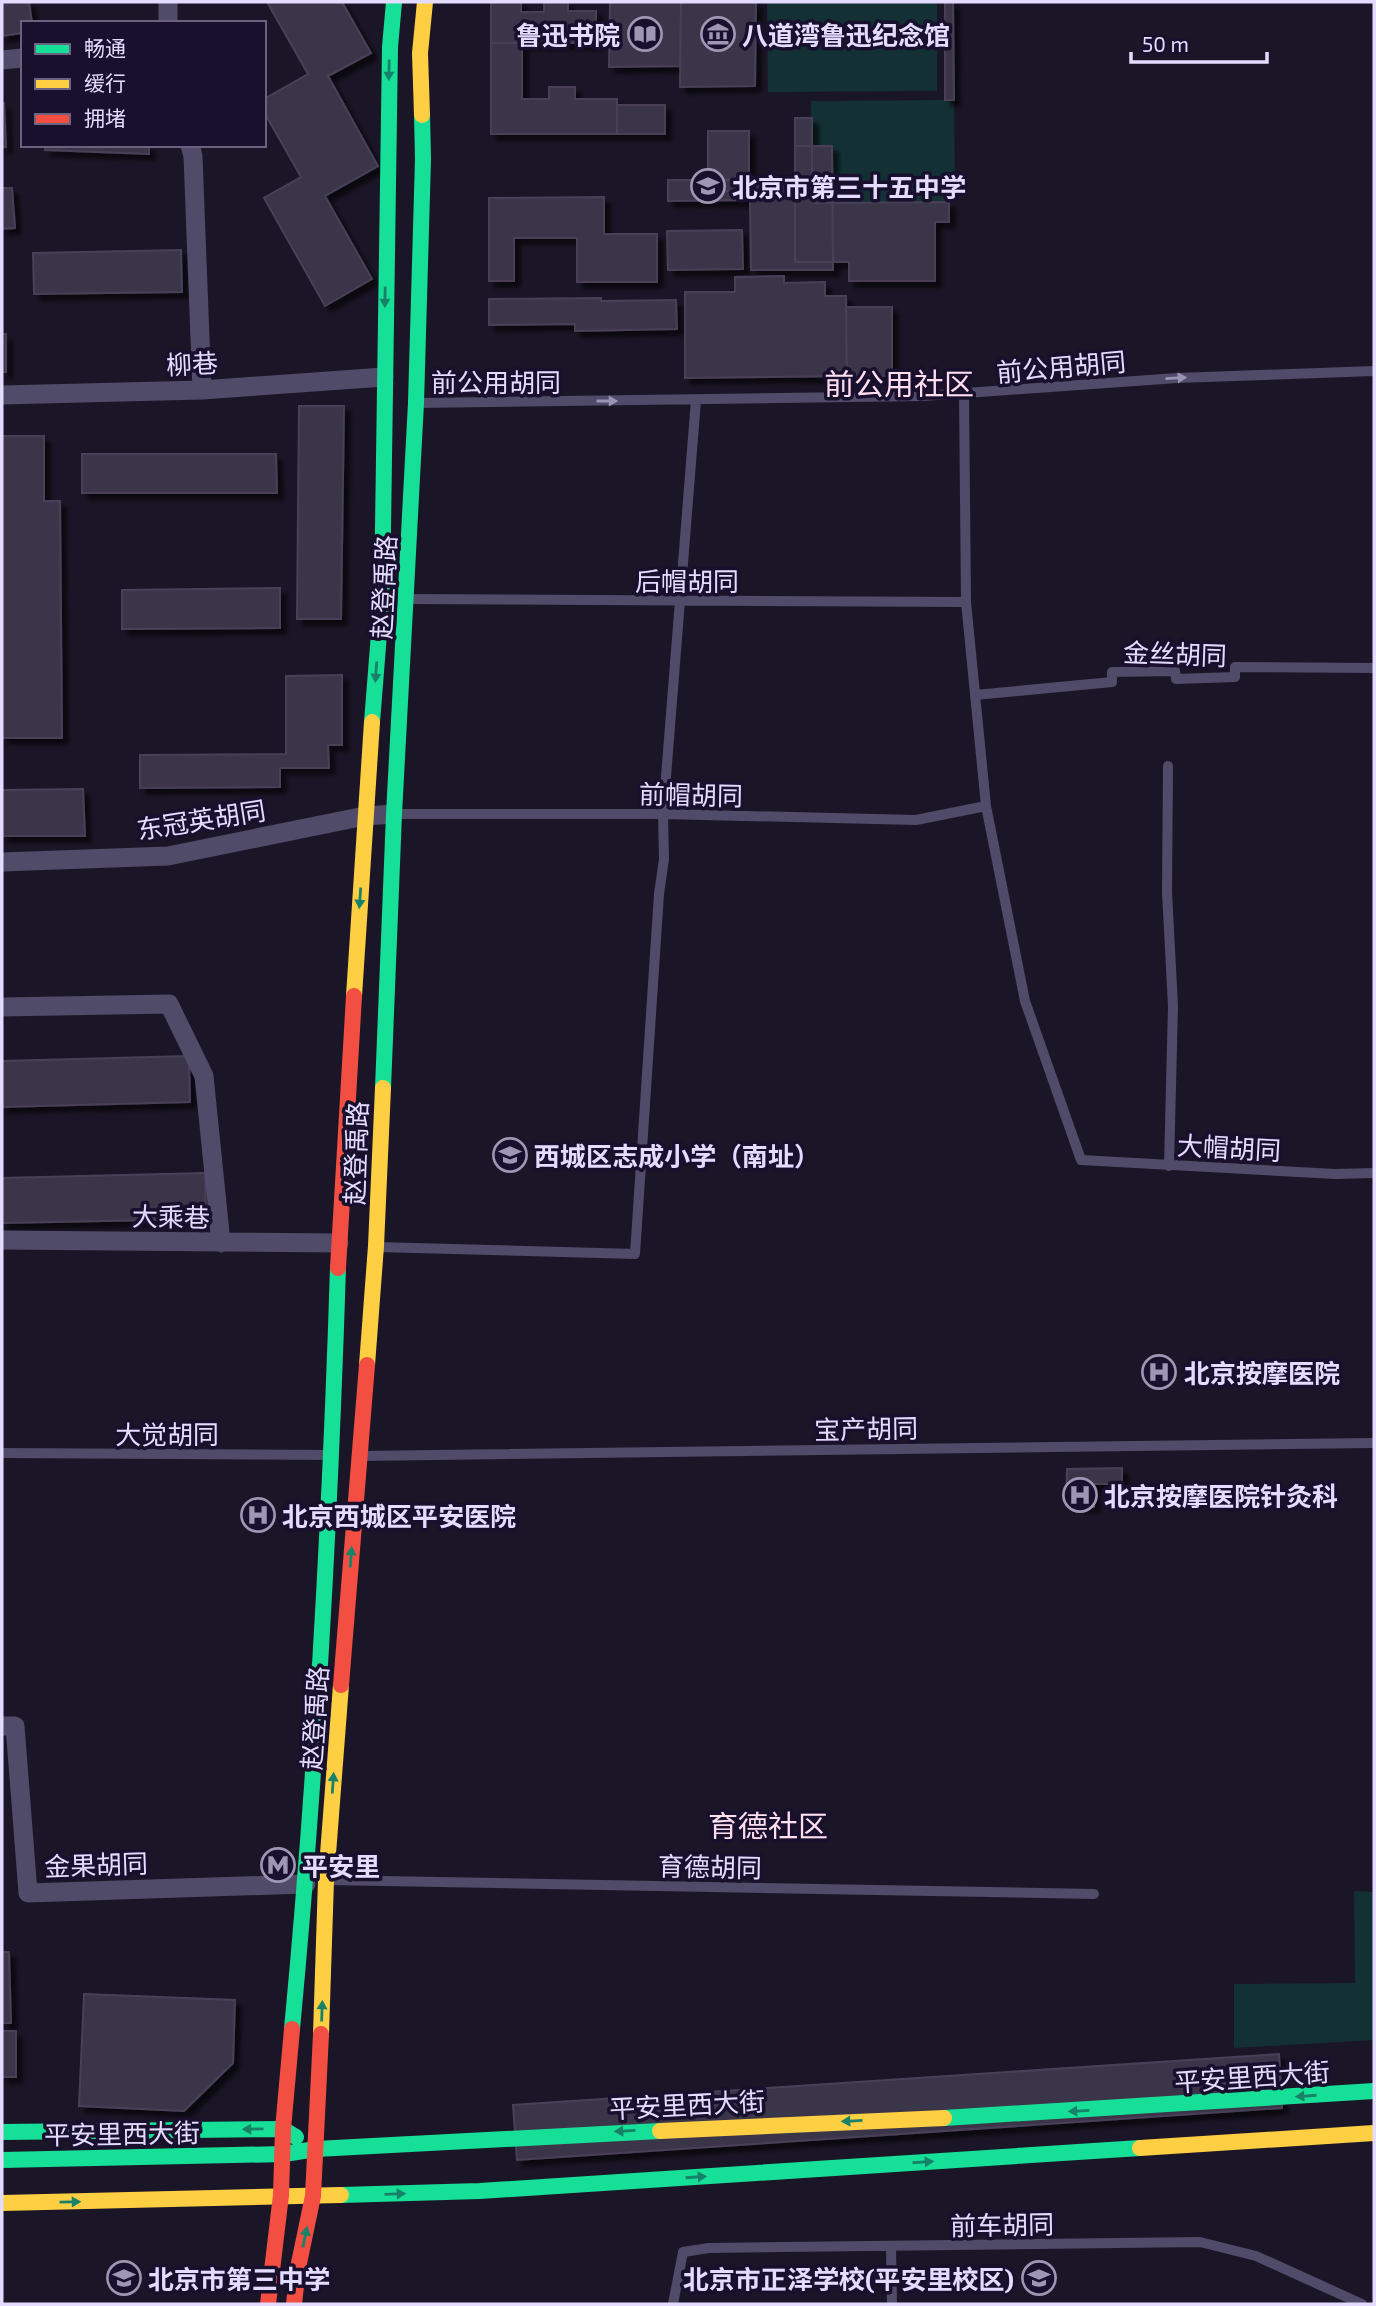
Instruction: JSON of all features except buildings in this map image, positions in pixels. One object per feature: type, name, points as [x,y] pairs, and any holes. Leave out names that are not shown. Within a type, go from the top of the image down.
[{"type":"main road","name":"赵登禹路","points":[[294,2304],[298,2267],[313,2196],[319,2110],[316,1882],[339,1243],[365,816],[382,596],[390,47],[394,2]]},
{"type":"main road","name":"赵登禹路","points":[[268,2304],[282,2197],[283,2129],[316,1882],[359,1456],[376,1247],[394,814],[416,403],[422,159],[420,53],[425,2]]},
{"type":"main road","name":"平安里西大街","points":[[2,2160],[284,2154],[316,2149],[550,2135],[1186,2106],[1374,2091]]},
{"type":"main road","points":[[2,2132],[283,2129],[316,2149]]},
{"type":"main road","points":[[2,2203],[480,2191],[1374,2133]]},
{"type":"street","points":[[168,2],[168,21]]},
{"type":"street","points":[[2,60],[21,58]]},
{"type":"street","points":[[190,147],[202,390]]},
{"type":"street","name":"柳巷","points":[[2,395],[202,390],[384,377]]},
{"type":"street","name":"东冠英胡同","points":[[2,862],[168,856],[365,816],[394,814]]},
{"type":"street","points":[[2,1007],[169,1004],[204,1076],[221,1243]]},
{"type":"street","name":"大乘巷","points":[[2,1240],[339,1243]]},
{"type":"street","name":"金果胡同","points":[[2,1726],[15,1726],[28,1893],[316,1882]]},
{"type":"lane","name":"前公用胡同","points":[[416,403],[964,395],[1177,377],[1374,371]]},
{"type":"lane","points":[[964,395],[966,602],[986,806]]},
{"type":"lane","points":[[376,1247],[635,1254],[659,894],[664,859],[663,814],[696,400]]},
{"type":"lane","name":"后帽胡同","points":[[407,599],[966,602]]},
{"type":"lane","name":"金丝胡同","points":[[975,695],[1112,682],[1112,672],[1175,671],[1176,679],[1235,677],[1235,667],[1374,668]]},
{"type":"lane","points":[[1168,766],[1167,892],[1173,1006],[1169,1166]]},
{"type":"lane","name":"前帽胡同","points":[[394,814],[663,814],[916,820],[986,806]]},
{"type":"lane","name":"大帽胡同","points":[[986,806],[1025,1001],[1081,1160],[1335,1174],[1374,1173]]},
{"type":"lane","name":"宝产胡同","points":[[359,1456],[1374,1443]]},
{"type":"lane","name":"大觉胡同","points":[[2,1453],[332,1455]]},
{"type":"lane","name":"育德胡同","points":[[316,1882],[1094,1894]]},
{"type":"lane","name":"前车胡同","points":[[673,2304],[683,2252],[709,2248],[1200,2242],[1256,2256],[1362,2304]]},
{"type":"lane","points":[[891,2246],[892,2304]]},
{"type":"green space","points":[[767,2],[937,2],[937,91],[768,92]]},
{"type":"green space","points":[[954,100],[955,202],[812,203],[811,101]]},
{"type":"green space","points":[[1354,1891],[1374,1892],[1374,2040],[1234,2048],[1234,1984],[1355,1983]]},
{"type":"traffic: fast","points":[[372,722],[382,596],[390,47],[394,2]]},
{"type":"traffic: fast","points":[[383,1088],[394,814],[416,403],[422,115]]},
{"type":"traffic: fast","points":[[292,2029],[321,1649],[338,1268]]},
{"type":"traffic: fast","points":[[944,2118],[1374,2091]]},
{"type":"traffic: fast","points":[[2,2132],[283,2129],[296,2137]]},
{"type":"traffic: fast","points":[[2,2160],[284,2154],[316,2149],[660,2131]]},
{"type":"traffic: fast","points":[[341,2195],[480,2191],[1140,2148]]},
{"type":"traffic: slow","points":[[422,115],[420,53],[425,2]]},
{"type":"traffic: slow","points":[[354,996],[372,722]]},
{"type":"traffic: slow","points":[[367,1365],[376,1246],[383,1088]]},
{"type":"traffic: slow","points":[[321,2034],[326,1880],[341,1685]]},
{"type":"traffic: slow","points":[[660,2131],[944,2118]]},
{"type":"traffic: slow","points":[[1140,2148],[1374,2133]]},
{"type":"traffic: slow","points":[[2,2203],[341,2195]]},
{"type":"traffic: jam","points":[[338,1268],[354,996]]},
{"type":"traffic: jam","points":[[341,1685],[367,1365]]},
{"type":"traffic: jam","points":[[268,2304],[281,2195],[283,2129],[292,2029]]},
{"type":"traffic: jam","points":[[294,2304],[298,2268],[313,2196],[321,2034]]},
{"type":"place","name":"鲁迅书院","points":[[645,34]]},
{"type":"place","name":"八道湾鲁迅纪念馆","points":[[718,34]]},
{"type":"place","name":"北京市第三十五中学","points":[[708,186]]},
{"type":"place","name":"西城区志成小学（南址）","points":[[510,1155]]},
{"type":"place","name":"北京按摩医院","points":[[1159,1372]]},
{"type":"place","name":"北京按摩医院针灸科","points":[[1080,1495]]},
{"type":"place","name":"北京西城区平安医院","points":[[258,1515]]},
{"type":"place","name":"平安里","points":[[278,1865]]},
{"type":"place","name":"北京市第三中学","points":[[124,2278]]},
{"type":"place","name":"北京市正泽学校(平安里校区)","points":[[1039,2278]]},
{"type":"district","name":"前公用社区","points":[[899,383]]},
{"type":"district","name":"育德社区","points":[[768,1825]]}]
